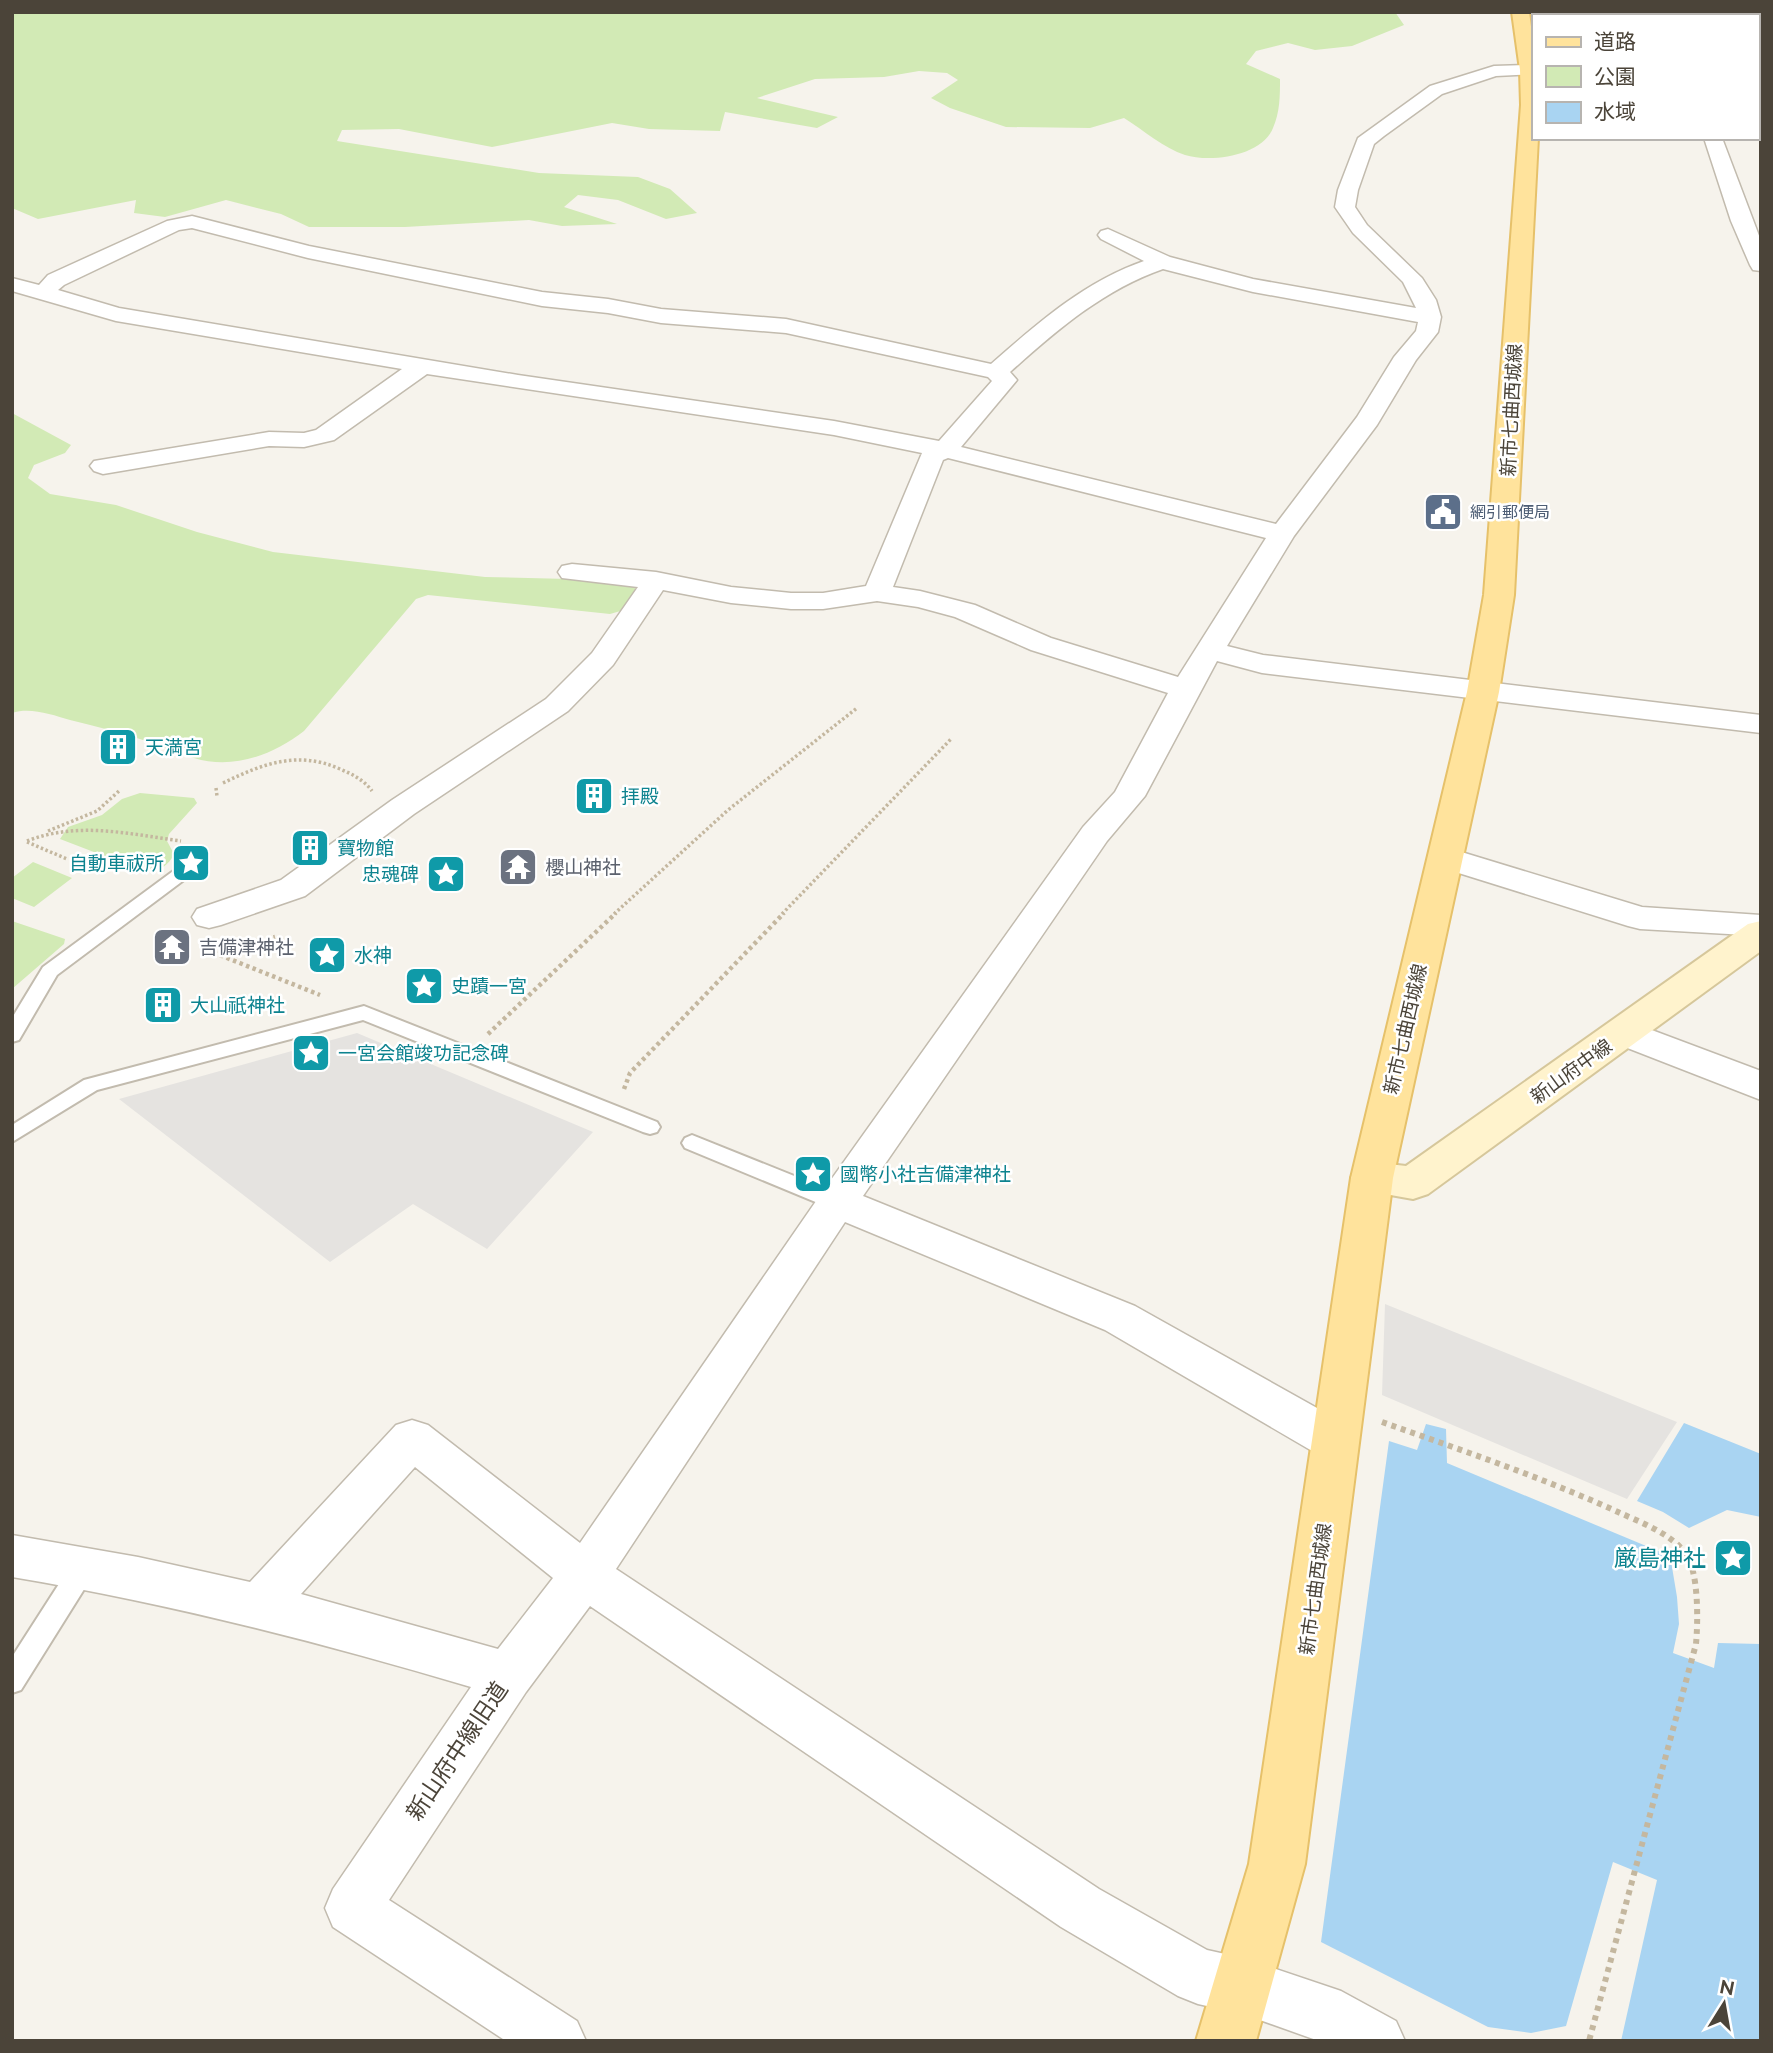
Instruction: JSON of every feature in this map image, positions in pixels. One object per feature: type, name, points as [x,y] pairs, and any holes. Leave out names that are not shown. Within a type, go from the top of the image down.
[{"type":"main road","name":"新市七曲西城線","points":[[1226,2041],[1277,1864],[1372,1178],[1483,692],[1501,569],[1530,105],[1529,70],[1520,12]]},
{"type":"main road","name":"新山府中線","points":[[1372,1178],[1413,1183],[1761,933]]},
{"type":"street","points":[[508,1675],[585,1575],[836,1202],[1095,834],[1129,796],[1185,689],[1282,534],[1368,420],[1406,358],[1427,332],[1430,317],[1425,300],[1411,278],[1360,229],[1345,207],[1348,190],[1366,142],[1436,90],[1494,71],[1529,70]]},
{"type":"street","points":[[1714,140],[1741,221],[1761,265]]},
{"type":"street","points":[[44,293],[56,280],[174,225],[192,222],[308,252],[542,299],[608,306],[661,316],[786,326],[996,372],[1005,380],[945,450],[932,456],[877,593]]},
{"type":"street","points":[[1108,235],[1162,262],[1253,285],[1430,317]]},
{"type":"street","points":[[996,372],[1086,296],[1142,268],[1162,262]]},
{"type":"street","points":[[12,284],[117,313],[422,366],[834,428],[945,450],[1282,534]]},
{"type":"street","points":[[103,466],[269,439],[304,440],[325,435],[422,366]]},
{"type":"street","points":[[572,572],[656,580],[731,595],[791,601],[823,601],[877,593],[920,599],[965,611],[1041,644],[1185,689]]},
{"type":"street","points":[[209,917],[293,888],[383,821],[557,705],[603,659],[656,580]]},
{"type":"street","points":[[1210,650],[1262,664],[1761,724]]},
{"type":"street","points":[[1445,858],[1640,918],[1751,924],[1761,928]]},
{"type":"street","points":[[1625,1033],[1761,1086]]},
{"type":"street","points":[[836,1202],[1120,1318],[1335,1441]]},
{"type":"street","points":[[258,1607],[412,1438],[585,1575],[1080,1908],[1198,1976],[1243,1986],[1321,2011],[1376,2041]]},
{"type":"street","name":"新山府中線旧道","points":[[12,1556],[84,1567],[258,1607],[508,1675],[352,1908],[556,2041]]},
{"type":"lane","points":[[12,1035],[50,971],[186,870]]},
{"type":"lane","points":[[12,1135],[91,1085],[363,1013],[650,1127]]},
{"type":"lane","points":[[692,1143],[836,1202]]},
{"type":"lane","points":[[12,1681],[84,1567]]},
{"type":"path","points":[[467,1054],[677,855],[728,810],[857,708]]},
{"type":"path","points":[[614,1112],[630,1073],[952,738]]},
{"type":"path","points":[[223,783],[261,765],[283,759],[318,760],[366,782],[377,798],[383,821]]},
{"type":"path","points":[[216,788],[216,796]]},
{"type":"path","points":[[67,859],[27,841],[97,811],[119,791]]},
{"type":"path","points":[[41,834],[102,831],[185,842]]},
{"type":"path","points":[[222,956],[234,946],[275,937]]},
{"type":"path","points":[[199,947],[278,978]]},
{"type":"path","points":[[1414,1434],[1627,1515],[1667,1536],[1686,1554],[1699,1624],[1694,1655],[1589,2041]]},
{"type":"green space","points":[[12,12],[1395,12],[1404,25],[1352,46],[1315,50],[1288,43],[1256,51],[1246,64],[1280,79],[1278,110],[1267,138],[1235,155],[1208,158],[1185,155],[1161,143],[1124,118],[1090,128],[1006,127],[950,108],[931,98],[958,80],[947,73],[919,71],[884,77],[815,79],[757,98],[838,117],[817,128],[725,112],[720,131],[649,129],[612,123],[492,147],[399,129],[342,130],[337,141],[539,173],[638,177],[670,189],[697,213],[666,219],[618,200],[578,195],[564,207],[617,224],[562,226],[529,220],[405,227],[309,227],[281,214],[226,200],[165,217],[134,213],[136,200],[38,219],[12,208]]},
{"type":"green space","points":[[12,413],[71,445],[65,453],[34,465],[28,478],[50,494],[116,505],[197,532],[273,552],[485,577],[569,579],[630,585],[636,589],[624,610],[610,614],[428,595],[416,599],[304,731],[266,753],[238,761],[194,758],[125,734],[41,712],[12,713]]},
{"type":"green space","points":[[140,793],[194,798],[197,803],[169,834],[167,841],[174,854],[163,867],[146,872],[60,839],[68,827],[102,815],[122,799]]},
{"type":"green space","points":[[33,862],[72,878],[34,907],[12,898],[12,878]]},
{"type":"green space","points":[[12,921],[65,939],[64,944],[12,989]]},
{"type":"shaded area","points":[[357,1033],[593,1132],[487,1249],[413,1204],[330,1262],[119,1099]]},
{"type":"shaded area","points":[[1385,1304],[1677,1422],[1627,1499],[1382,1395]]},
{"type":"water","points":[[1684,1423],[1761,1454],[1761,1517],[1727,1510],[1689,1528],[1663,1512],[1637,1501]]},
{"type":"water","points":[[1426,1424],[1446,1429],[1447,1463],[1663,1553],[1671,1561],[1677,1597],[1679,1624],[1673,1653],[1714,1668],[1718,1643],[1761,1644],[1761,2041],[1621,2041],[1657,1880],[1613,1862],[1566,2026],[1531,2033],[1488,2027],[1321,1942],[1389,1441],[1417,1450]]},
{"type":"place","name":"網引郵便局","points":[[1443,512]]},
{"type":"place","name":"天満宮","points":[[118,747]]},
{"type":"place","name":"拝殿","points":[[594,796]]},
{"type":"place","name":"寶物館","points":[[310,848]]},
{"type":"place","name":"自動車祓所","points":[[191,863]]},
{"type":"place","name":"櫻山神社","points":[[518,867]]},
{"type":"place","name":"忠魂碑","points":[[446,874]]},
{"type":"place","name":"吉備津神社","points":[[172,947]]},
{"type":"place","name":"水神","points":[[327,955]]},
{"type":"place","name":"史蹟一宮","points":[[424,986]]},
{"type":"place","name":"大山祇神社","points":[[163,1005]]},
{"type":"place","name":"一宮会館竣功記念碑","points":[[311,1053]]},
{"type":"place","name":"國幣小社吉備津神社","points":[[813,1174]]},
{"type":"place","name":"厳島神社","points":[[1733,1558]]}]
